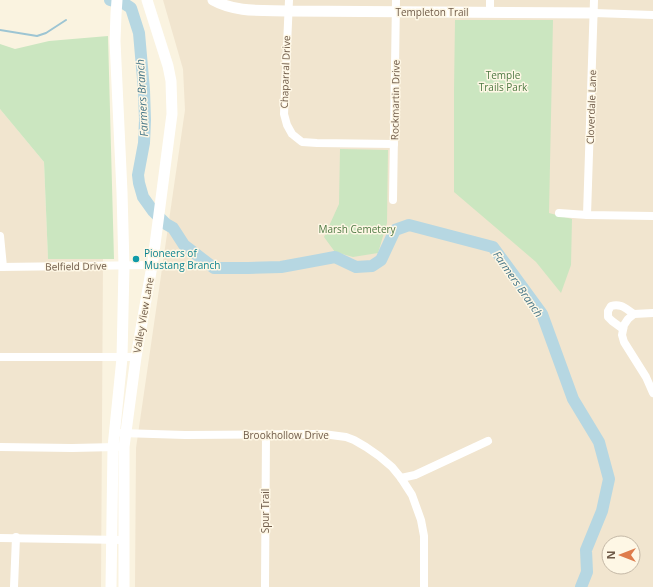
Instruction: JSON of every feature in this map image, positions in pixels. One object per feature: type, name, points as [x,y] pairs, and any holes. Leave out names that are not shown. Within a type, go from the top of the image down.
[{"type":"main road","name":"Valley View Lane","points":[[111,587],[113,447],[122,358],[124,266],[116,41],[117,0]]},
{"type":"main road","name":"Templeton Trail","points":[[213,0],[232,8],[248,9],[289,5],[396,12],[594,13]]},
{"type":"main road","name":"Valley View Lane","points":[[124,587],[124,447],[136,357],[152,265],[171,126],[171,80],[148,4]]},
{"type":"street","name":"Rockmartin Drive","points":[[393,200],[396,0]]},
{"type":"street","points":[[490,0],[490,12]]},
{"type":"street","name":"Cloverdale Lane","points":[[587,215],[594,0]]},
{"type":"street","name":"Chaparral Drive","points":[[289,5],[284,114],[287,125],[292,134],[302,142],[394,144]]},
{"type":"street","name":"Templeton Trail","points":[[594,13],[653,15]]},
{"type":"street","points":[[559,213],[653,216]]},
{"type":"street","points":[[0,236],[1,267]]},
{"type":"street","name":"Belfield Drive","points":[[1,267],[152,265]]},
{"type":"street","points":[[624,329],[608,317],[608,311],[611,306],[622,306],[631,316]]},
{"type":"street","points":[[653,313],[631,316],[624,325],[622,335],[624,342],[646,377],[653,393]]},
{"type":"street","points":[[0,357],[136,357]]},
{"type":"street","name":"Brookhollow Drive","points":[[115,433],[127,432],[184,435],[323,434],[346,437],[354,440],[379,456],[392,467],[412,495],[421,520],[424,536],[424,587]]},
{"type":"street","name":"Spur Trail","points":[[265,587],[266,435]]},
{"type":"street","points":[[401,478],[415,475],[488,441]]},
{"type":"street","points":[[0,447],[124,447]]},
{"type":"street","points":[[14,587],[16,537]]},
{"type":"street","points":[[0,538],[16,537],[124,540]]},
{"type":"shaded area","points":[[163,0],[653,0],[653,587],[135,587],[136,448],[185,110],[183,69]]},
{"type":"shaded area","points":[[0,109],[44,162],[48,258],[103,259],[101,587],[0,587]]},
{"type":"green space","name":"Temple Trails Park","points":[[455,20],[553,20],[549,213],[572,219],[571,265],[561,293],[536,262],[454,192]]},
{"type":"green space","points":[[108,36],[114,259],[48,259],[44,162],[0,109],[0,44],[15,49],[49,41]]},
{"type":"green space","name":"Marsh Cemetery","points":[[340,149],[388,150],[387,223],[378,253],[353,257],[335,252],[324,237],[339,204]]},
{"type":"waterway","name":"Farmers Branch","points":[[110,0],[125,4],[131,8],[139,33],[145,120],[144,143],[138,175],[143,197],[153,211],[166,224],[173,228],[184,245],[214,268],[281,267],[335,257],[356,267],[372,266],[381,260],[395,230],[409,225],[493,247],[542,314],[573,399],[599,442],[609,479],[602,511],[586,550],[587,572],[581,587]]},
{"type":"waterway","points":[[0,30],[37,36],[46,33],[66,20]]},
{"type":"place","name":"Pioneers of Mustang Branch","points":[[136,259]]}]
